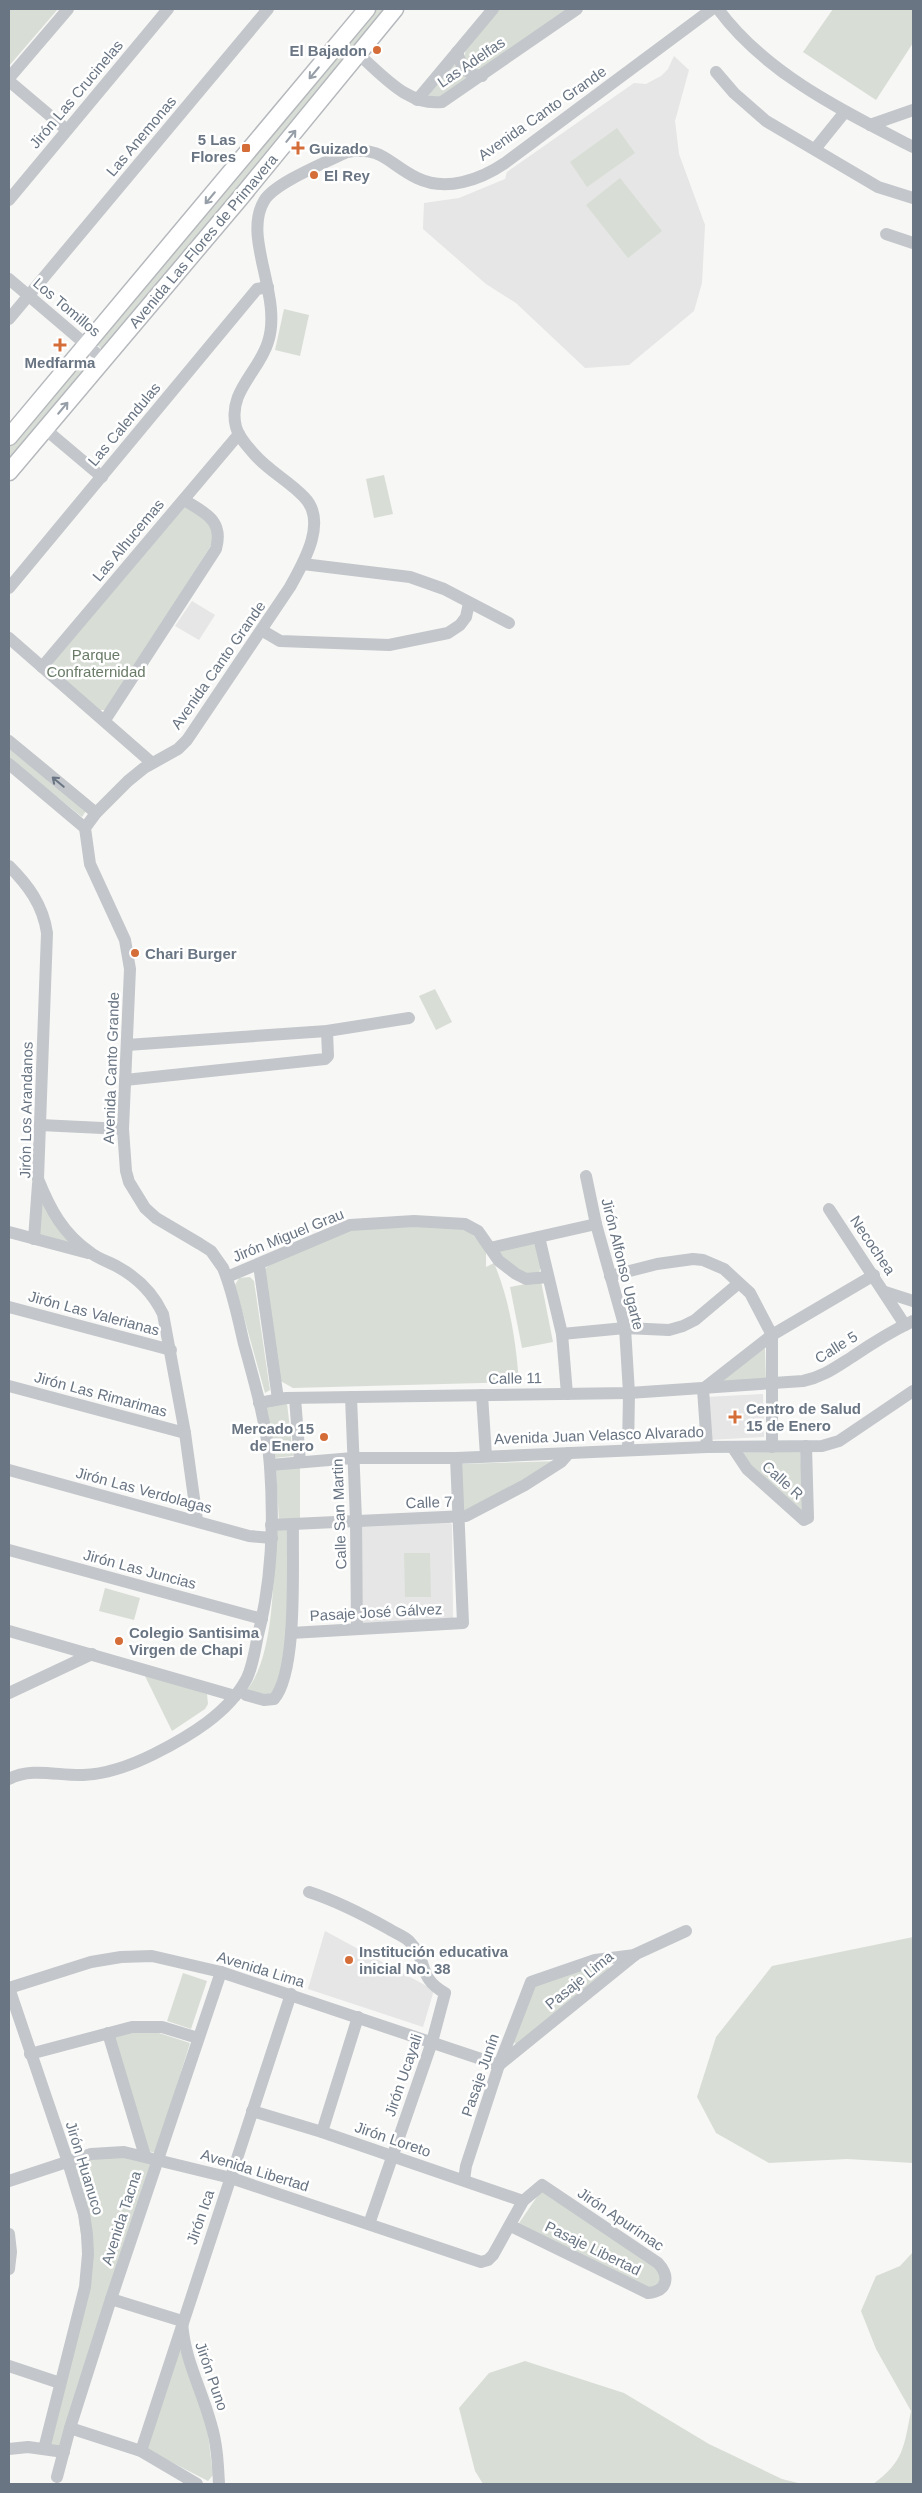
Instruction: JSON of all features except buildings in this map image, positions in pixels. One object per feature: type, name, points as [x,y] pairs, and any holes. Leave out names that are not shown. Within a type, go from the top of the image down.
[{"type":"main road","name":"Avenida Las Flores de Primavera","points":[[9,437],[368,9]]},
{"type":"main road","name":"Avenida Las Flores de Primavera","points":[[9,472],[395,9]]},
{"type":"street","points":[[67,130],[9,79],[68,9]]},
{"type":"street","name":"Jirón Las Crucinelas","points":[[9,200],[14,184],[67,130],[168,9]]},
{"type":"street","name":"Las Anemonas","points":[[9,319],[268,9]]},
{"type":"street","points":[[416,100],[493,9]]},
{"type":"street","name":"Las Adelfas","points":[[358,54],[406,95],[429,103],[442,102],[577,9]]},
{"type":"street","name":"Avenida Canto Grande","points":[[9,1778],[20,1773],[30,1772],[83,1775],[104,1773],[156,1753],[202,1725],[241,1695],[262,1619],[272,1531],[270,1465],[260,1403],[223,1268],[210,1251],[167,1226],[145,1208],[129,1182],[126,1171],[123,1129],[130,979],[128,955],[125,940],[90,864],[85,828],[96,813],[128,781],[152,763],[178,749],[187,740],[262,630],[303,564],[314,532],[315,518],[310,503],[260,461],[239,434],[235,416],[238,393],[263,357],[272,328],[273,314],[260,248],[257,220],[263,202],[278,187],[347,152],[358,150],[380,153],[409,174],[429,183],[454,183],[488,173],[505,163],[712,9]]},
{"type":"street","points":[[718,9],[745,39],[787,75],[844,113],[913,147]]},
{"type":"street","points":[[457,52],[464,70],[474,75],[482,76]]},
{"type":"street","points":[[716,72],[734,93],[766,121],[878,187],[913,198]]},
{"type":"street","points":[[870,125],[913,110]]},
{"type":"street","points":[[815,150],[844,113]]},
{"type":"street","points":[[886,234],[913,243]]},
{"type":"street","name":"Los Tomillos","points":[[9,279],[104,359]]},
{"type":"street","name":"Las Calendulas","points":[[9,588],[257,289],[268,286]]},
{"type":"street","points":[[45,429],[102,477]]},
{"type":"street","name":"Las Alhucemas","points":[[42,667],[239,434]]},
{"type":"street","points":[[104,720],[216,549],[219,537],[216,524],[204,512],[184,500]]},
{"type":"street","points":[[303,564],[410,577],[444,589],[509,624]]},
{"type":"street","points":[[262,630],[280,641],[388,645],[448,633],[460,625],[466,617],[469,603]]},
{"type":"street","points":[[9,638],[152,763]]},
{"type":"street","points":[[9,741],[96,813]]},
{"type":"street","points":[[9,764],[85,828]]},
{"type":"street","name":"Jirón Los Arandanos","points":[[9,866],[33,893],[45,922],[47,933],[48,949],[38,1178],[61,1225],[93,1254],[118,1266],[135,1278],[156,1299],[163,1314],[185,1434],[197,1520]]},
{"type":"street","points":[[127,1045],[326,1031],[409,1018]]},
{"type":"street","points":[[125,1080],[324,1059],[328,1056],[326,1031]]},
{"type":"street","points":[[40,1125],[123,1129]]},
{"type":"street","name":"Jirón Alfonso Ugarte","points":[[586,1176],[596,1224],[625,1328],[629,1393],[628,1450]]},
{"type":"street","points":[[34,1239],[38,1178]]},
{"type":"street","name":"Necochea","points":[[829,1209],[885,1292],[909,1323]]},
{"type":"street","name":"Jirón Miguel Grau","points":[[227,1277],[350,1225],[374,1222],[465,1224],[478,1231],[499,1261],[516,1274],[526,1279],[535,1280],[548,1277]]},
{"type":"street","points":[[490,1248],[596,1224]]},
{"type":"street","points":[[9,1232],[93,1254]]},
{"type":"street","points":[[539,1237],[562,1334],[567,1394]]},
{"type":"street","points":[[610,1276],[657,1264],[693,1259],[703,1260],[724,1269],[750,1293],[772,1335],[772,1447]]},
{"type":"street","points":[[259,1264],[278,1400]]},
{"type":"street","points":[[706,1447],[703,1389],[772,1335],[874,1274]]},
{"type":"street","points":[[562,1334],[625,1328],[669,1330],[683,1326],[695,1320],[739,1283]]},
{"type":"street","points":[[885,1292],[913,1301]]},
{"type":"street","name":"Jirón Las Valerianas","points":[[9,1307],[171,1350]]},
{"type":"street","name":"Calle 5","points":[[771,1382],[816,1379],[834,1370],[909,1323]]},
{"type":"street","name":"Calle 11","points":[[260,1403],[295,1398],[629,1393],[703,1389],[771,1382]]},
{"type":"street","name":"Jirón Las Rimarimas","points":[[9,1386],[185,1434]]},
{"type":"street","name":"Avenida Juan Velasco Alvarado","points":[[270,1465],[353,1458],[456,1458],[706,1447],[822,1446],[839,1441],[913,1391]]},
{"type":"street","points":[[482,1395],[486,1456]]},
{"type":"street","name":"Calle San Martin","points":[[351,1397],[356,1520],[357,1629]]},
{"type":"street","points":[[295,1398],[300,1462]]},
{"type":"street","name":"Calle R","points":[[733,1448],[747,1469],[804,1520],[808,1518],[806,1446]]},
{"type":"street","name":"Calle 7","points":[[272,1531],[293,1525],[356,1520],[466,1516],[525,1485],[558,1464],[570,1453]]},
{"type":"street","points":[[456,1458],[457,1517]]},
{"type":"street","name":"Jirón Las Verdolagas","points":[[9,1470],[197,1520],[249,1536],[272,1531]]},
{"type":"street","name":"Pasaje José Gálvez","points":[[291,1633],[463,1623],[457,1517]]},
{"type":"street","points":[[9,1631],[268,1701],[278,1693],[283,1682],[291,1633],[293,1525]]},
{"type":"street","name":"Jirón Las Juncias","points":[[9,1550],[262,1619]]},
{"type":"street","points":[[9,1694],[92,1654]]},
{"type":"street","name":"Jirón Ucayali","points":[[309,1892],[369,1917],[409,1941],[422,1961],[427,1980],[432,1986],[445,1993],[432,2042],[370,2224]]},
{"type":"street","name":"Pasaje Lima","points":[[500,2065],[636,1954],[686,1931]]},
{"type":"street","name":"Pasaje Junín","points":[[464,2180],[466,2166],[500,2065],[531,1982],[596,1960],[636,1954]]},
{"type":"street","name":"Avenida Lima","points":[[9,1988],[74,1967],[120,1957],[152,1956],[221,1972],[500,2065]]},
{"type":"street","name":"Avenida Tacna","points":[[57,2477],[152,2157],[198,2038],[221,1972]]},
{"type":"street","name":"Jirón Huanuco","points":[[9,1988],[84,2214],[88,2254],[82,2301],[44,2450]]},
{"type":"street","name":"Jirón Ica","points":[[141,2451],[290,1994]]},
{"type":"street","points":[[322,2132],[358,2017]]},
{"type":"street","points":[[30,2054],[132,2027],[162,2026],[198,2038]]},
{"type":"street","points":[[108,2033],[152,2157]]},
{"type":"street","name":"Jirón Loreto","points":[[252,2110],[464,2180],[523,2202]]},
{"type":"street","name":"Avenida Libertad","points":[[9,2181],[91,2154],[124,2152],[152,2157],[231,2178],[481,2262],[488,2260],[511,2226]]},
{"type":"street","name":"Jirón Apurímac","points":[[523,2202],[542,2185],[658,2263],[666,2271],[667,2278],[662,2288]]},
{"type":"street","points":[[511,2226],[523,2202]]},
{"type":"street","name":"Pasaje Libertad","points":[[511,2226],[648,2293],[656,2292],[662,2288]]},
{"type":"street","points":[[9,2234],[11,2252],[9,2269]]},
{"type":"street","points":[[111,2299],[182,2321]]},
{"type":"street","name":"Jirón Puno","points":[[182,2321],[183,2343],[212,2430],[220,2484]]},
{"type":"street","points":[[9,2366],[60,2383]]},
{"type":"street","points":[[70,2428],[141,2451],[197,2484]]},
{"type":"street","points":[[9,2449],[64,2452]]},
{"type":"shaded area","points":[[674,56],[689,70],[675,121],[679,154],[705,225],[702,283],[694,311],[629,365],[585,368],[516,303],[486,284],[423,229],[424,203],[459,198],[505,179],[507,172],[634,83],[646,84],[661,76],[668,69]]},
{"type":"shaded area","points":[[192,601],[215,615],[199,640],[175,626]]},
{"type":"shaded area","name":"Centro de Salud 15 de Enero","points":[[763,1394],[764,1437],[707,1440],[706,1397]]},
{"type":"shaded area","points":[[448,1520],[452,1525],[453,1619],[363,1623],[361,1522]]},
{"type":"shaded area","name":"Institución educativa inicial No. 38","points":[[325,1931],[434,1990],[423,2027],[308,1989]]},
{"type":"green space","points":[[9,9],[58,9],[9,66]]},
{"type":"green space","points":[[372,9],[388,9],[107,348],[102,350],[96,343]]},
{"type":"green space","points":[[499,9],[568,9],[485,69],[474,71],[463,60],[466,50]]},
{"type":"green space","points":[[833,9],[913,9],[913,43],[876,100],[803,52]]},
{"type":"green space","points":[[455,60],[472,79],[442,98],[426,99]]},
{"type":"green space","points":[[617,128],[635,153],[587,187],[570,162]]},
{"type":"green space","points":[[620,178],[662,231],[628,258],[586,205]]},
{"type":"green space","points":[[284,309],[309,315],[300,356],[275,350]]},
{"type":"green space","points":[[86,356],[92,363],[9,463],[9,445]]},
{"type":"green space","points":[[384,475],[393,514],[374,518],[366,479]]},
{"type":"green space","name":"Parque Confraternidad","points":[[185,507],[191,508],[213,528],[214,537],[210,547],[106,710],[99,710],[49,667]]},
{"type":"green space","points":[[9,745],[86,811],[82,817],[9,758]]},
{"type":"green space","points":[[435,989],[452,1022],[436,1030],[419,996]]},
{"type":"green space","points":[[44,1204],[70,1240],[66,1244],[39,1236],[39,1205]]},
{"type":"green space","points":[[465,1225],[486,1251],[486,1267],[494,1263],[500,1277],[511,1322],[519,1382],[293,1388],[277,1379],[264,1270],[275,1259],[347,1229]]},
{"type":"green space","points":[[536,1241],[541,1267],[539,1272],[527,1276],[510,1265],[497,1249]]},
{"type":"green space","points":[[250,1277],[254,1281],[270,1390],[265,1393],[235,1285],[239,1278]]},
{"type":"green space","points":[[541,1281],[553,1342],[522,1348],[510,1287]]},
{"type":"green space","points":[[765,1348],[766,1382],[718,1384]]},
{"type":"green space","points":[[287,1403],[293,1456],[273,1458],[266,1406]]},
{"type":"green space","points":[[800,1452],[805,1514],[749,1466],[743,1453]]},
{"type":"green space","points":[[560,1461],[463,1515],[461,1464]]},
{"type":"green space","points":[[300,1467],[300,1519],[279,1522],[276,1469]]},
{"type":"green space","points":[[286,1528],[288,1531],[288,1569],[285,1642],[283,1664],[272,1696],[247,1690],[256,1675],[263,1657],[268,1636],[273,1592],[276,1531]]},
{"type":"green space","points":[[404,1553],[430,1553],[431,1597],[405,1597]]},
{"type":"green space","points":[[105,1588],[140,1598],[134,1620],[99,1611]]},
{"type":"green space","points":[[144,1674],[207,1694],[208,1704],[205,1709],[172,1731]]},
{"type":"green space","points":[[913,1937],[913,2163],[847,2159],[769,2163],[716,2133],[697,2097],[716,2037],[772,1966]]},
{"type":"green space","points":[[606,1960],[610,1971],[518,2045],[513,2042],[535,1982]]},
{"type":"green space","points":[[183,1973],[207,1981],[191,2029],[167,2021]]},
{"type":"green space","points":[[135,2030],[159,2033],[190,2043],[156,2153],[148,2151],[112,2034]]},
{"type":"green space","points":[[124,2156],[151,2162],[58,2452],[48,2450],[88,2291],[72,2164],[90,2159]]},
{"type":"green space","points":[[543,2188],[659,2268],[663,2280],[650,2288],[517,2226]]},
{"type":"green space","points":[[913,2252],[913,2484],[873,2484],[897,2460],[904,2444],[911,2411],[876,2349],[861,2311],[876,2276],[900,2266]]},
{"type":"green space","points":[[179,2349],[184,2353],[207,2426],[213,2475],[208,2481],[146,2449]]},
{"type":"green space","points":[[525,2361],[624,2393],[709,2444],[782,2479],[802,2484],[483,2484],[475,2471],[459,2408],[489,2373]]},
{"type":"place","name":"El Bajadon","points":[[377,50]]},
{"type":"place","name":"5 Las Flores","points":[[246,148]]},
{"type":"place","name":"Guizado","points":[[298,148]]},
{"type":"place","name":"El Rey","points":[[314,175]]},
{"type":"place","name":"Medfarma","points":[[60,345]]},
{"type":"place","name":"Chari Burger","points":[[135,953]]},
{"type":"place","name":"Centro de Salud 15 de Enero","points":[[735,1417]]},
{"type":"place","name":"Mercado 15 de Enero","points":[[324,1437]]},
{"type":"place","name":"Colegio Santisima Virgen de Chapi","points":[[119,1641]]},
{"type":"place","name":"Institución educativa inicial No. 38","points":[[349,1960]]}]
